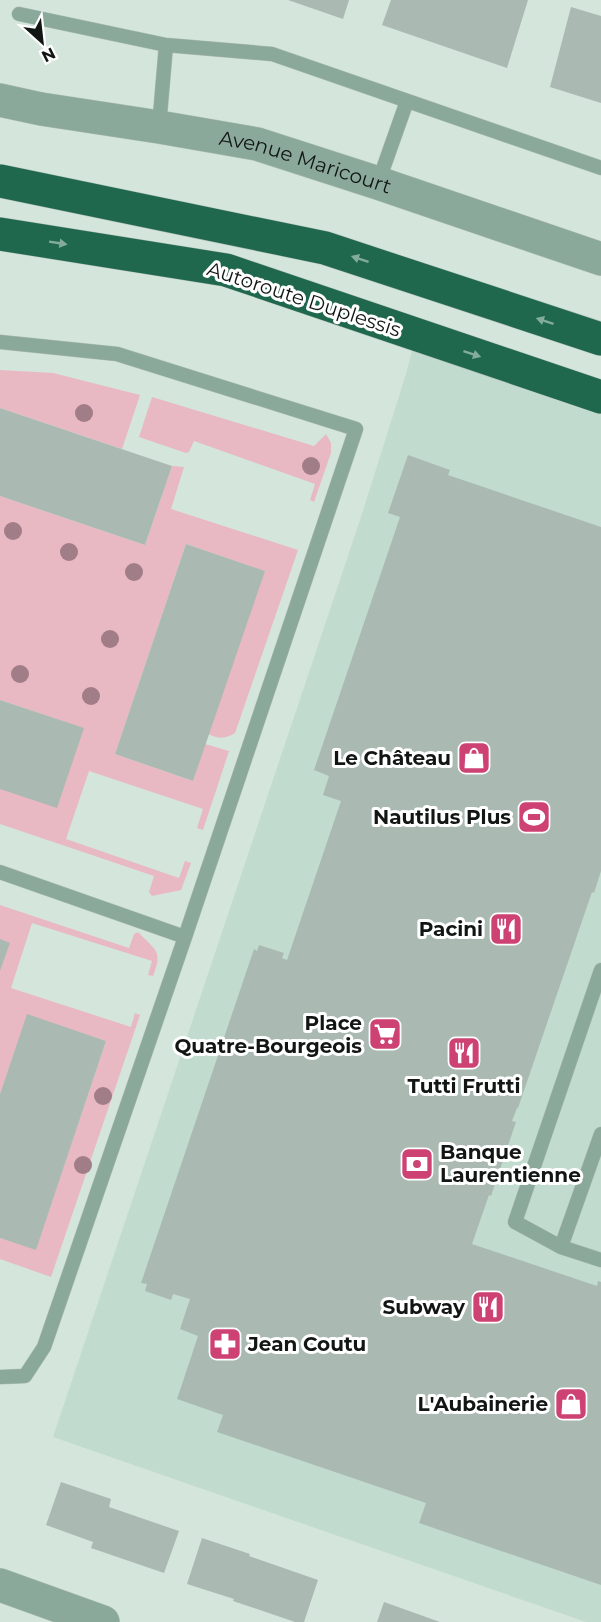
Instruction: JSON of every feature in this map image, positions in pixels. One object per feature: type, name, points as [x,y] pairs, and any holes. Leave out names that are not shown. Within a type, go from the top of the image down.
[{"type":"highway","points":[[0,159],[265,219],[325,248]]},
{"type":"highway","points":[[0,181],[325,248],[601,339]]},
{"type":"highway","name":"Autoroute Duplessis","points":[[0,234],[226,270],[601,397]]},
{"type":"street","name":"Avenue Maricourt","points":[[0,100],[41,109],[257,144],[601,259]]},
{"type":"street","points":[[0,1585],[103,1622]]},
{"type":"lane","points":[[19,14],[166,45],[272,54],[601,168]]},
{"type":"lane","points":[[159,127],[166,45]]},
{"type":"lane","points":[[378,183],[407,101]]},
{"type":"lane","points":[[0,342],[117,354],[356,429],[45,1347],[25,1376],[0,1377]]},
{"type":"lane","points":[[0,872],[185,937]]},
{"type":"lane","points":[[601,970],[514,1222],[561,1247],[601,1260]]},
{"type":"lane","points":[[561,1247],[601,1134]]},
{"type":"shaded area","name":"Place Quatre-Bourgeois","points":[[416,335],[601,397],[601,1622],[586,1622],[53,1437],[361,517]]},
{"type":"shaded area","points":[[0,370],[53,373],[140,395],[122,449],[0,408]]},
{"type":"shaded area","points":[[152,397],[314,446],[326,434],[331,443],[331,453],[314,502],[310,500],[315,484],[194,441],[189,452],[186,453],[139,437]]},
{"type":"shaded area","points":[[172,466],[184,467],[171,509],[298,550],[235,733],[219,737],[208,734],[264,571],[186,544],[115,754],[193,781],[205,744],[229,751],[203,830],[197,828],[203,809],[89,771],[66,839],[179,878],[185,861],[191,863],[181,890],[152,896],[149,892],[154,876],[0,824],[0,789],[83,728],[0,700],[0,496],[145,545]]},
{"type":"shaded area","points":[[0,905],[129,948],[134,934],[138,932],[153,947],[157,956],[153,976],[148,975],[152,961],[32,923],[11,988],[131,1027],[135,1013],[140,1015],[51,1277],[0,1259],[0,1238],[36,1249],[106,1041],[27,1015],[0,1094]]},
{"type":"building","points":[[288,0],[349,0],[343,19]]},
{"type":"building","points":[[391,0],[528,0],[507,68],[382,25]]},
{"type":"building","points":[[571,7],[601,16],[601,103],[550,87]]},
{"type":"building","points":[[0,408],[172,466],[145,545],[0,496]]},
{"type":"building","name":"Place Quatre-Bourgeois","points":[[408,455],[450,470],[448,475],[601,527],[601,871],[512,1121],[516,1122],[472,1244],[597,1286],[598,1281],[601,1282],[601,1585],[419,1523],[426,1503],[217,1432],[223,1415],[177,1399],[198,1336],[180,1329],[190,1299],[173,1294],[171,1300],[145,1291],[147,1284],[141,1283],[254,949],[257,951],[259,945],[284,953],[282,958],[287,960],[341,801],[323,795],[329,776],[314,770],[400,517],[388,513]]},
{"type":"building","points":[[186,544],[265,571],[193,781],[115,754]]},
{"type":"building","points":[[0,700],[84,728],[57,808],[0,789]]},
{"type":"building","points":[[0,939],[10,943],[0,971]]},
{"type":"building","points":[[27,1014],[106,1041],[36,1250],[0,1238],[0,1094]]},
{"type":"building","points":[[61,1482],[111,1499],[109,1507],[179,1531],[164,1573],[91,1548],[93,1542],[46,1525]]},
{"type":"building","points":[[202,1538],[318,1580],[304,1622],[295,1622],[187,1584]]},
{"type":"building","points":[[384,1602],[440,1622],[377,1622]]},
{"type":"place","name":"Le Château","points":[[474,758]]},
{"type":"place","name":"Nautilus Plus","points":[[534,817]]},
{"type":"place","name":"Pacini","points":[[506,929]]},
{"type":"place","name":"Place Quatre-Bourgeois","points":[[385,1034]]},
{"type":"place","name":"Tutti Frutti","points":[[464,1053]]},
{"type":"place","name":"Banque Laurentienne","points":[[417,1164]]},
{"type":"place","name":"Subway","points":[[488,1307]]},
{"type":"place","name":"Jean Coutu","points":[[225,1344]]},
{"type":"place","name":"L'Aubainerie","points":[[571,1404]]}]
